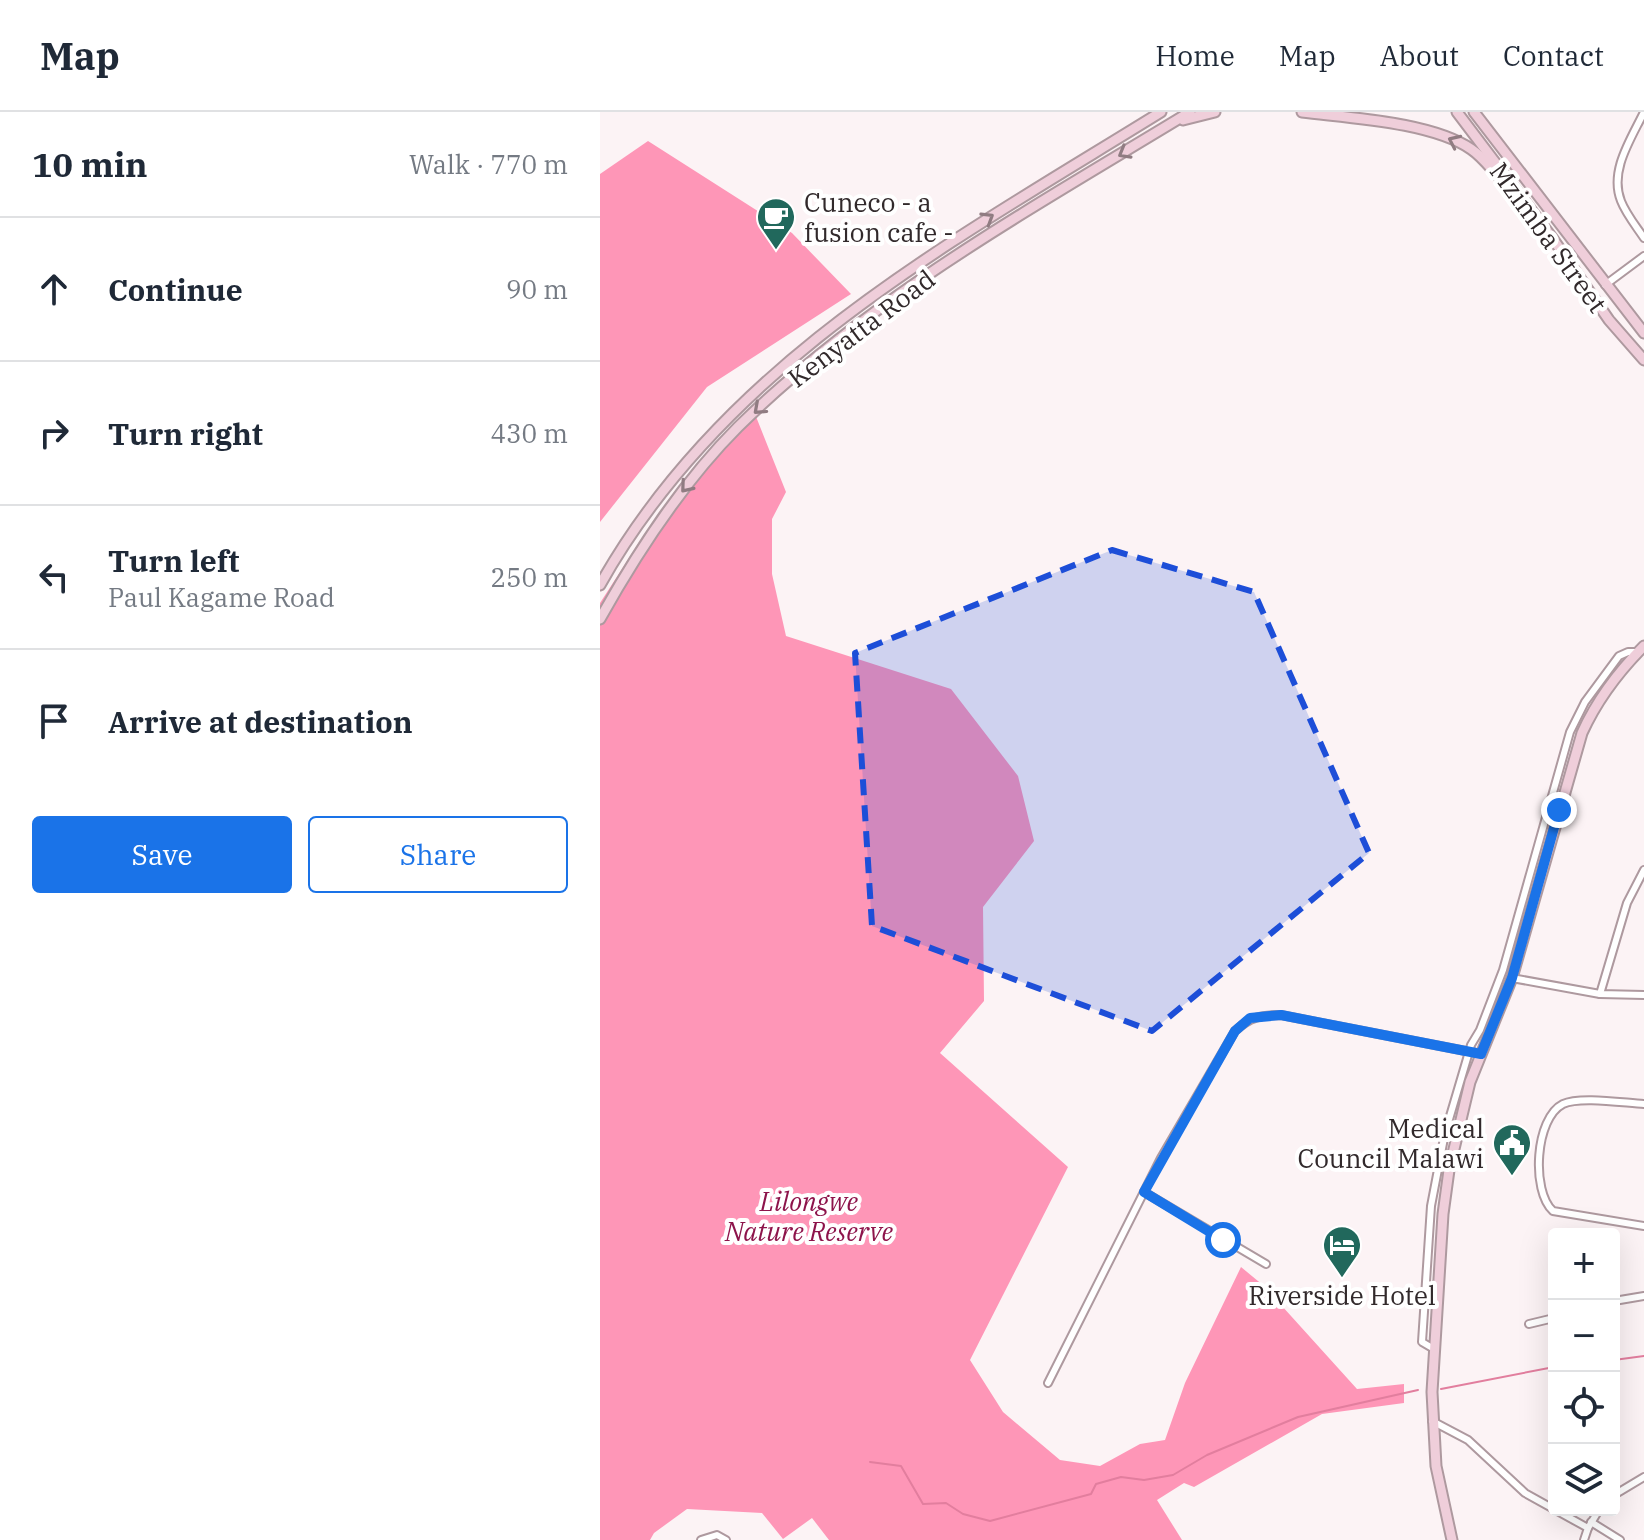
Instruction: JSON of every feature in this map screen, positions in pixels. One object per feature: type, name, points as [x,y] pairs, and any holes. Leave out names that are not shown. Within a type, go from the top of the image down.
[{"type":"main road","name":"Kenyatta Road","points":[[600,585],[654,503],[725,419],[767,380],[934,251],[1161,112]]},
{"type":"main road","name":"Kenyatta Road","points":[[600,619],[637,554],[674,502],[737,428],[781,389],[857,327],[934,271],[1190,112]]},
{"type":"main road","points":[[1174,122],[1215,112]]},
{"type":"main road","points":[[1302,112],[1446,136],[1473,150],[1532,211]]},
{"type":"main road","name":"Mzimba Street","points":[[1457,112],[1609,320],[1644,360]]},
{"type":"main road","name":"Mzimba Street","points":[[1474,112],[1644,333]]},
{"type":"main road","points":[[1452,1540],[1436,1466],[1432,1421],[1443,1214],[1449,1170],[1462,1111],[1512,978],[1582,733],[1597,703],[1641,649]]},
{"type":"street","points":[[1644,112],[1620,163],[1618,190],[1622,204],[1644,238]]},
{"type":"street","points":[[1605,285],[1644,256]]},
{"type":"street","points":[[1434,1349],[1422,1342],[1431,1206],[1445,1133],[1469,1051],[1503,970],[1570,732],[1585,702],[1619,656],[1641,649]]},
{"type":"street","points":[[1600,994],[1627,903],[1644,870]]},
{"type":"street","points":[[1512,978],[1600,994],[1644,995]]},
{"type":"street","points":[[1048,1383],[1144,1192],[1235,1031],[1250,1018],[1281,1015],[1481,1054]]},
{"type":"street","points":[[1644,1104],[1574,1101],[1561,1105],[1544,1126],[1539,1170],[1543,1198],[1553,1211],[1644,1226]]},
{"type":"street","points":[[1144,1192],[1266,1264]]},
{"type":"street","points":[[1620,1300],[1644,1296]]},
{"type":"street","points":[[1529,1324],[1548,1319]]},
{"type":"street","points":[[1432,1421],[1468,1440],[1525,1493],[1620,1540]]},
{"type":"street","points":[[1620,1491],[1644,1477]]},
{"type":"street","points":[[1584,1540],[1595,1516]]},
{"type":"street","points":[[701,1540],[717,1535],[726,1540]]},
{"type":"highlighted area","points":[[1112,550],[1254,592],[1369,853],[1152,1031],[872,926],[855,653]]},
{"type":"green space","points":[[648,141],[792,233],[851,294],[707,387],[600,522],[600,174]]},
{"type":"green space","name":"Lilongwe Nature Reserve","points":[[753,409],[786,492],[772,519],[772,574],[786,636],[951,689],[1018,776],[1034,841],[983,907],[984,1001],[940,1053],[1068,1167],[970,1360],[1003,1412],[1060,1460],[1100,1466],[1140,1444],[1165,1440],[1185,1383],[1241,1267],[1264,1286],[1357,1389],[1404,1384],[1404,1403],[1322,1414],[1194,1487],[1184,1483],[1157,1500],[1182,1540],[829,1540],[812,1518],[783,1539],[762,1513],[687,1509],[654,1533],[650,1540],[600,1540],[600,603],[640,541]]},
{"type":"waterway","points":[[1620,1359],[1644,1356]]},
{"type":"waterway","points":[[1441,1389],[1548,1368]]},
{"type":"waterway","points":[[870,1462],[901,1466],[923,1504],[946,1503],[963,1514],[990,1521],[1091,1494],[1096,1484],[1121,1477],[1144,1480],[1173,1475],[1207,1455],[1298,1417],[1418,1390]]},
{"type":"place","name":"Cuneco - a fusion cafe -","points":[[776,251]]},
{"type":"place","name":"Medical Council Malawi","points":[[1512,1177]]},
{"type":"place","name":"Riverside Hotel","points":[[1342,1279]]},
{"type":"route","points":[[1223,1240],[1144,1192],[1235,1031],[1250,1018],[1281,1015],[1481,1054],[1512,978],[1559,810]]}]
